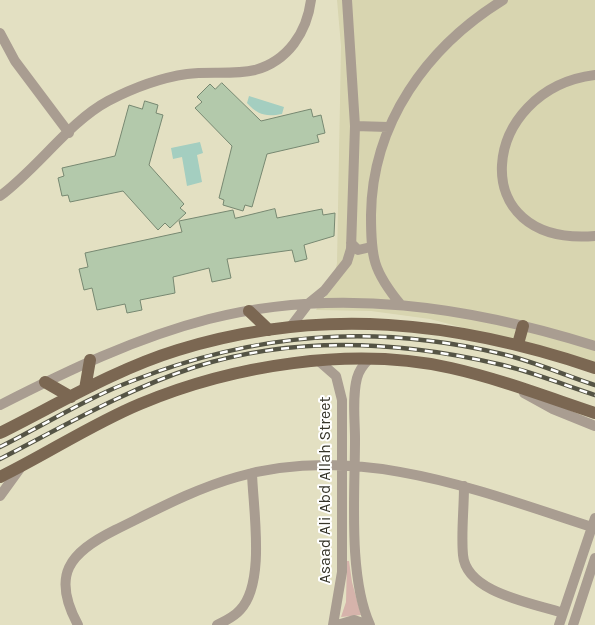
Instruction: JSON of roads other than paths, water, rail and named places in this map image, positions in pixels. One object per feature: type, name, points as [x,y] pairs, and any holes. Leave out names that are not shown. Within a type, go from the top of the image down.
[{"type":"main road","points":[[249,311],[269,330]]},
{"type":"main road","points":[[0,434],[85,389],[179,350],[292,326],[348,322],[390,323],[433,328],[518,344],[595,368]]},
{"type":"main road","points":[[518,344],[523,326]]},
{"type":"main road","points":[[0,477],[118,414],[182,387],[245,371],[320,362],[369,359],[408,360],[450,368],[595,413]]},
{"type":"main road","points":[[85,389],[90,360]]},
{"type":"main road","points":[[45,382],[71,397]]},
{"type":"street","points":[[0,196],[27,175],[69,132],[107,102],[154,81],[188,74],[254,70],[270,64],[295,42],[304,28],[311,0]]},
{"type":"street","points":[[292,326],[308,304],[324,292],[347,262],[352,243],[356,126],[347,0]]},
{"type":"street","points":[[401,305],[381,279],[375,266],[371,247],[374,177],[388,127],[405,95],[428,62],[451,37],[477,16],[503,0]]},
{"type":"street","points":[[0,33],[15,61],[69,132]]},
{"type":"street","points":[[595,75],[557,85],[534,101],[512,131],[502,154],[501,169],[502,184],[508,199],[517,211],[530,222],[561,235],[595,236]]},
{"type":"street","points":[[356,126],[388,127]]},
{"type":"street","points":[[352,243],[358,250],[371,247]]},
{"type":"street","points":[[0,405],[90,360],[170,331],[209,319],[249,311],[308,304],[356,302],[448,310],[523,326],[595,346]]},
{"type":"street","name":"Asaad Ali Abd Allah Street","points":[[369,359],[361,368],[356,384],[355,465],[356,572],[360,595],[369,625]]},
{"type":"street","name":"Asaad Ali Abd Allah Street","points":[[320,362],[336,376],[341,390],[342,572],[340,596],[333,625]]},
{"type":"street","points":[[515,387],[553,408],[595,426]]},
{"type":"street","points":[[78,625],[68,602],[66,580],[68,569],[80,551],[97,539],[177,500],[252,473],[296,467],[342,465],[409,472],[594,524],[559,625]]},
{"type":"street","points":[[0,496],[22,466]]},
{"type":"street","points":[[217,625],[241,610],[252,584],[255,563],[252,473]]},
{"type":"street","points":[[464,486],[463,555],[472,577],[487,588],[563,613]]},
{"type":"street","points":[[573,625],[595,558]]},
{"type":"street","points":[[337,625],[354,620],[369,625]]},
{"type":"water","points":[[249,96],[284,107],[282,114],[267,115],[259,113],[247,103]]},
{"type":"water","points":[[200,142],[203,153],[197,155],[202,182],[187,186],[182,157],[173,159],[171,148]]},
{"type":"railway","points":[[0,447],[99,395],[178,365],[224,352],[269,343],[315,338],[361,336],[407,338],[454,344],[514,357],[595,385]]},
{"type":"railway","points":[[0,459],[145,386],[195,367],[232,357],[270,350],[346,345],[423,350],[510,367],[595,395]]}]
